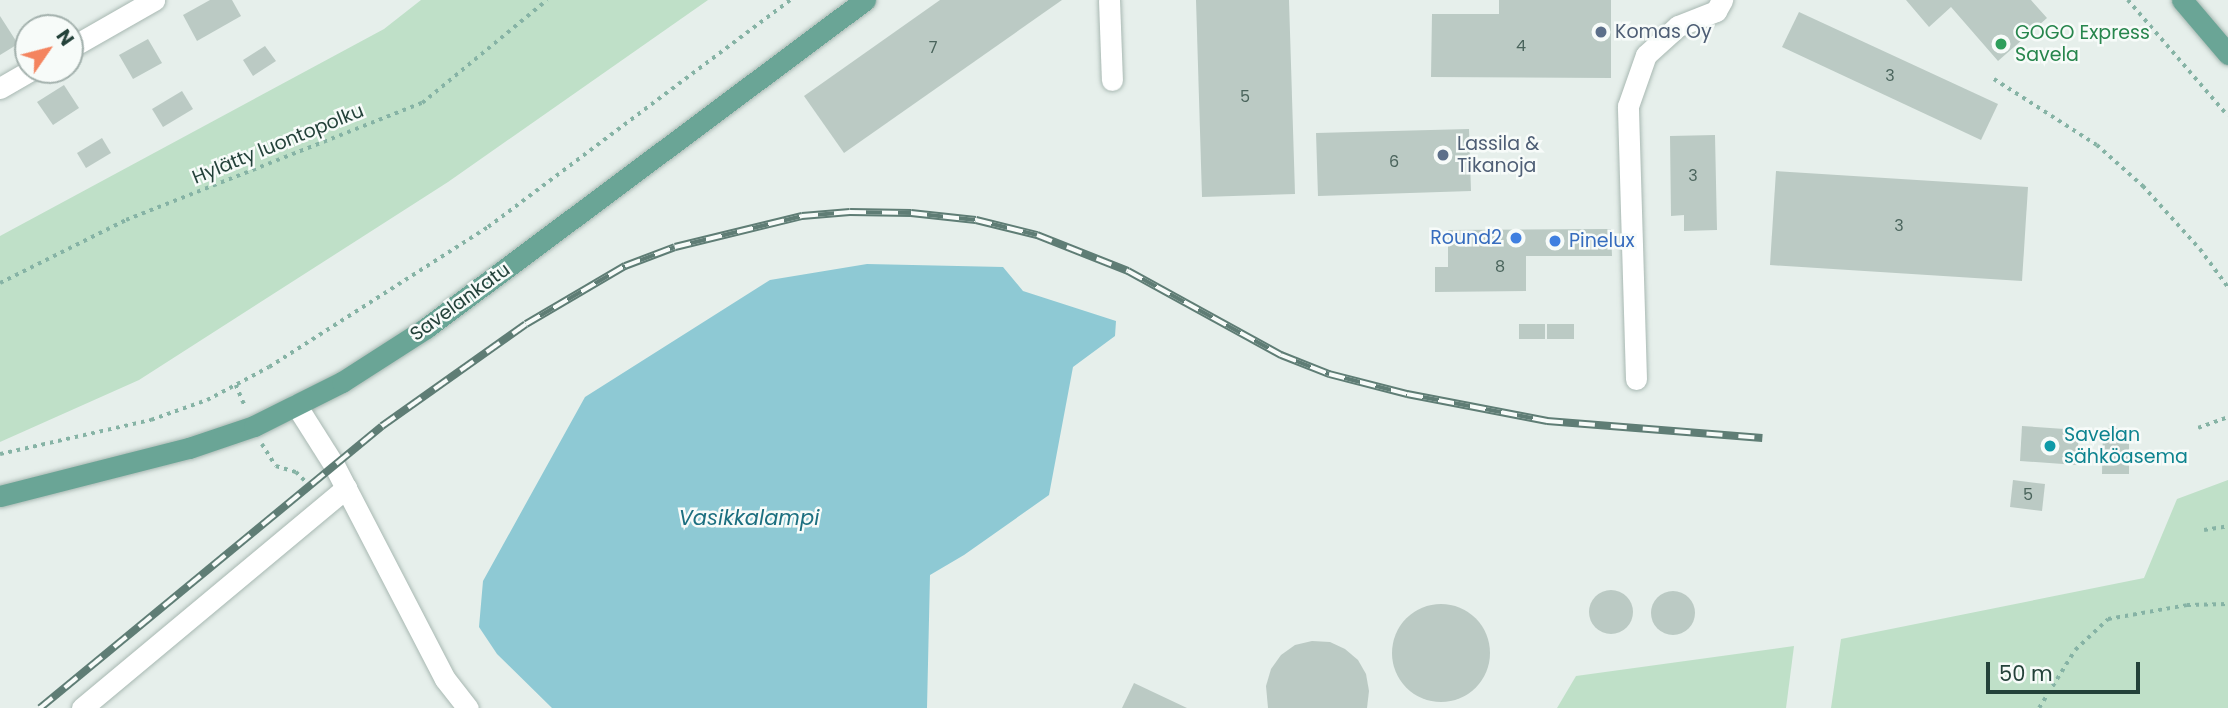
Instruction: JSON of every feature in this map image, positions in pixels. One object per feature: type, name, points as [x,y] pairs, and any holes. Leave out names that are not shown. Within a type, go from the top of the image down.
[{"type":"main road","name":"Savelankatu","points":[[0,496],[189,448],[254,426],[342,382],[426,328],[865,0]]},
{"type":"main road","points":[[2182,0],[2228,54]]},
{"type":"street","points":[[84,40],[154,0]]},
{"type":"street","points":[[1108,0],[1112,80]]},
{"type":"street","points":[[1636,379],[1628,106],[1646,55],[1678,26],[1716,11],[1722,0]]},
{"type":"street","points":[[296,405],[346,488],[445,679],[468,708]]},
{"type":"street","points":[[82,708],[346,488]]},
{"type":"path","name":"Hylätty luontopolku","points":[[0,283],[126,220],[422,103],[547,0]]},
{"type":"path","points":[[0,454],[151,420],[207,400],[269,367],[488,227],[790,0]]},
{"type":"path","points":[[2127,0],[2228,116]]},
{"type":"path","points":[[1994,79],[2096,145],[2143,186],[2200,249],[2228,287]]},
{"type":"path","points":[[236,385],[276,466],[296,472],[325,505]]},
{"type":"path","points":[[2199,428],[2228,417]]},
{"type":"path","points":[[2204,530],[2228,526]]},
{"type":"path","points":[[2039,708],[2075,650],[2108,619],[2187,605],[2228,604]]},
{"type":"green space","points":[[421,0],[708,0],[448,182],[139,380],[0,442],[0,236],[384,29]]},
{"type":"green space","points":[[2228,480],[2228,708],[1831,708],[1841,639],[2144,578],[2177,499]]},
{"type":"green space","points":[[1794,646],[1786,708],[1557,708],[1576,676]]},
{"type":"water","name":"Vasikkalampi","points":[[867,264],[1003,267],[1023,291],[1116,321],[1115,336],[1073,367],[1049,495],[964,555],[930,575],[927,708],[552,708],[497,654],[479,627],[483,581],[585,397],[770,280]]},
{"type":"building","points":[[210,0],[232,0],[241,16],[197,41],[183,15]]},
{"type":"building","points":[[940,0],[1062,0],[844,153],[804,96]]},
{"type":"building","points":[[1196,0],[1289,0],[1295,194],[1202,197]]},
{"type":"building","points":[[1499,0],[1611,0],[1611,78],[1431,77],[1432,14],[1499,14]]},
{"type":"building","name":"GOGO Express Savela","points":[[1906,0],[2031,0],[2047,18],[1998,61],[1951,7],[1929,27]]},
{"type":"building","points":[[1799,12],[1998,104],[1981,140],[1782,47]]},
{"type":"building","points":[[0,16],[14,38],[14,46],[0,55]]},
{"type":"building","points":[[148,39],[162,63],[133,79],[119,55]]},
{"type":"building","points":[[265,46],[276,61],[253,76],[243,60]]},
{"type":"building","points":[[64,85],[79,108],[53,125],[37,102]]},
{"type":"building","points":[[182,91],[193,109],[163,127],[152,109]]},
{"type":"building","points":[[1469,129],[1471,191],[1318,196],[1316,133]]},
{"type":"building","points":[[1715,135],[1717,230],[1684,231],[1684,215],[1671,216],[1670,136]]},
{"type":"building","points":[[102,138],[111,153],[86,168],[77,153]]},
{"type":"building","points":[[1776,171],[2028,187],[2022,281],[1770,265]]},
{"type":"building","points":[[1611,229],[1612,256],[1526,256],[1526,291],[1435,292],[1435,267],[1448,267],[1448,230]]},
{"type":"building","points":[[1519,324],[1545,324],[1545,339],[1519,339]]},
{"type":"building","points":[[1547,324],[1574,324],[1574,339],[1547,339]]},
{"type":"building","name":"Savelan sähköasema","points":[[2022,426],[2079,430],[2077,465],[2020,461]]},
{"type":"building","points":[[2103,428],[2129,428],[2129,474],[2102,474]]},
{"type":"building","points":[[2013,480],[2045,484],[2042,511],[2010,507]]},
{"type":"building","points":[[1611,590],[1627,596],[1633,612],[1627,628],[1611,634],[1595,628],[1589,612],[1595,596]]},
{"type":"building","points":[[1673,591],[1682,592],[1689,597],[1694,604],[1694,622],[1689,629],[1682,634],[1673,635],[1664,634],[1657,629],[1652,622],[1651,613],[1652,604],[1657,597],[1664,592]]},
{"type":"building","points":[[1441,604],[1460,607],[1476,618],[1487,634],[1490,653],[1487,672],[1476,688],[1460,699],[1441,702],[1422,699],[1406,688],[1395,672],[1392,653],[1395,634],[1406,618],[1422,607]]},
{"type":"building","points":[[1312,641],[1330,642],[1345,649],[1358,660],[1366,674],[1369,691],[1367,708],[1268,708],[1266,686],[1271,669],[1281,655],[1295,645]]},
{"type":"building","points":[[1134,683],[1187,708],[1122,708]]},
{"type":"railway","points":[[40,708],[382,426],[526,324],[625,266],[675,247],[802,216],[850,212],[911,213],[976,220],[1037,235],[1128,271],[1281,355],[1329,374],[1407,394],[1547,421],[1762,438]]},
{"type":"place","name":"Komas Oy","points":[[1601,32]]},
{"type":"place","name":"GOGO Express Savela","points":[[2001,44]]},
{"type":"place","name":"Lassila & Tikanoja","points":[[1443,155]]},
{"type":"place","name":"Round2","points":[[1516,238]]},
{"type":"place","name":"Pinelux","points":[[1555,241]]},
{"type":"place","name":"Savelan sähköasema","points":[[2050,446]]}]
